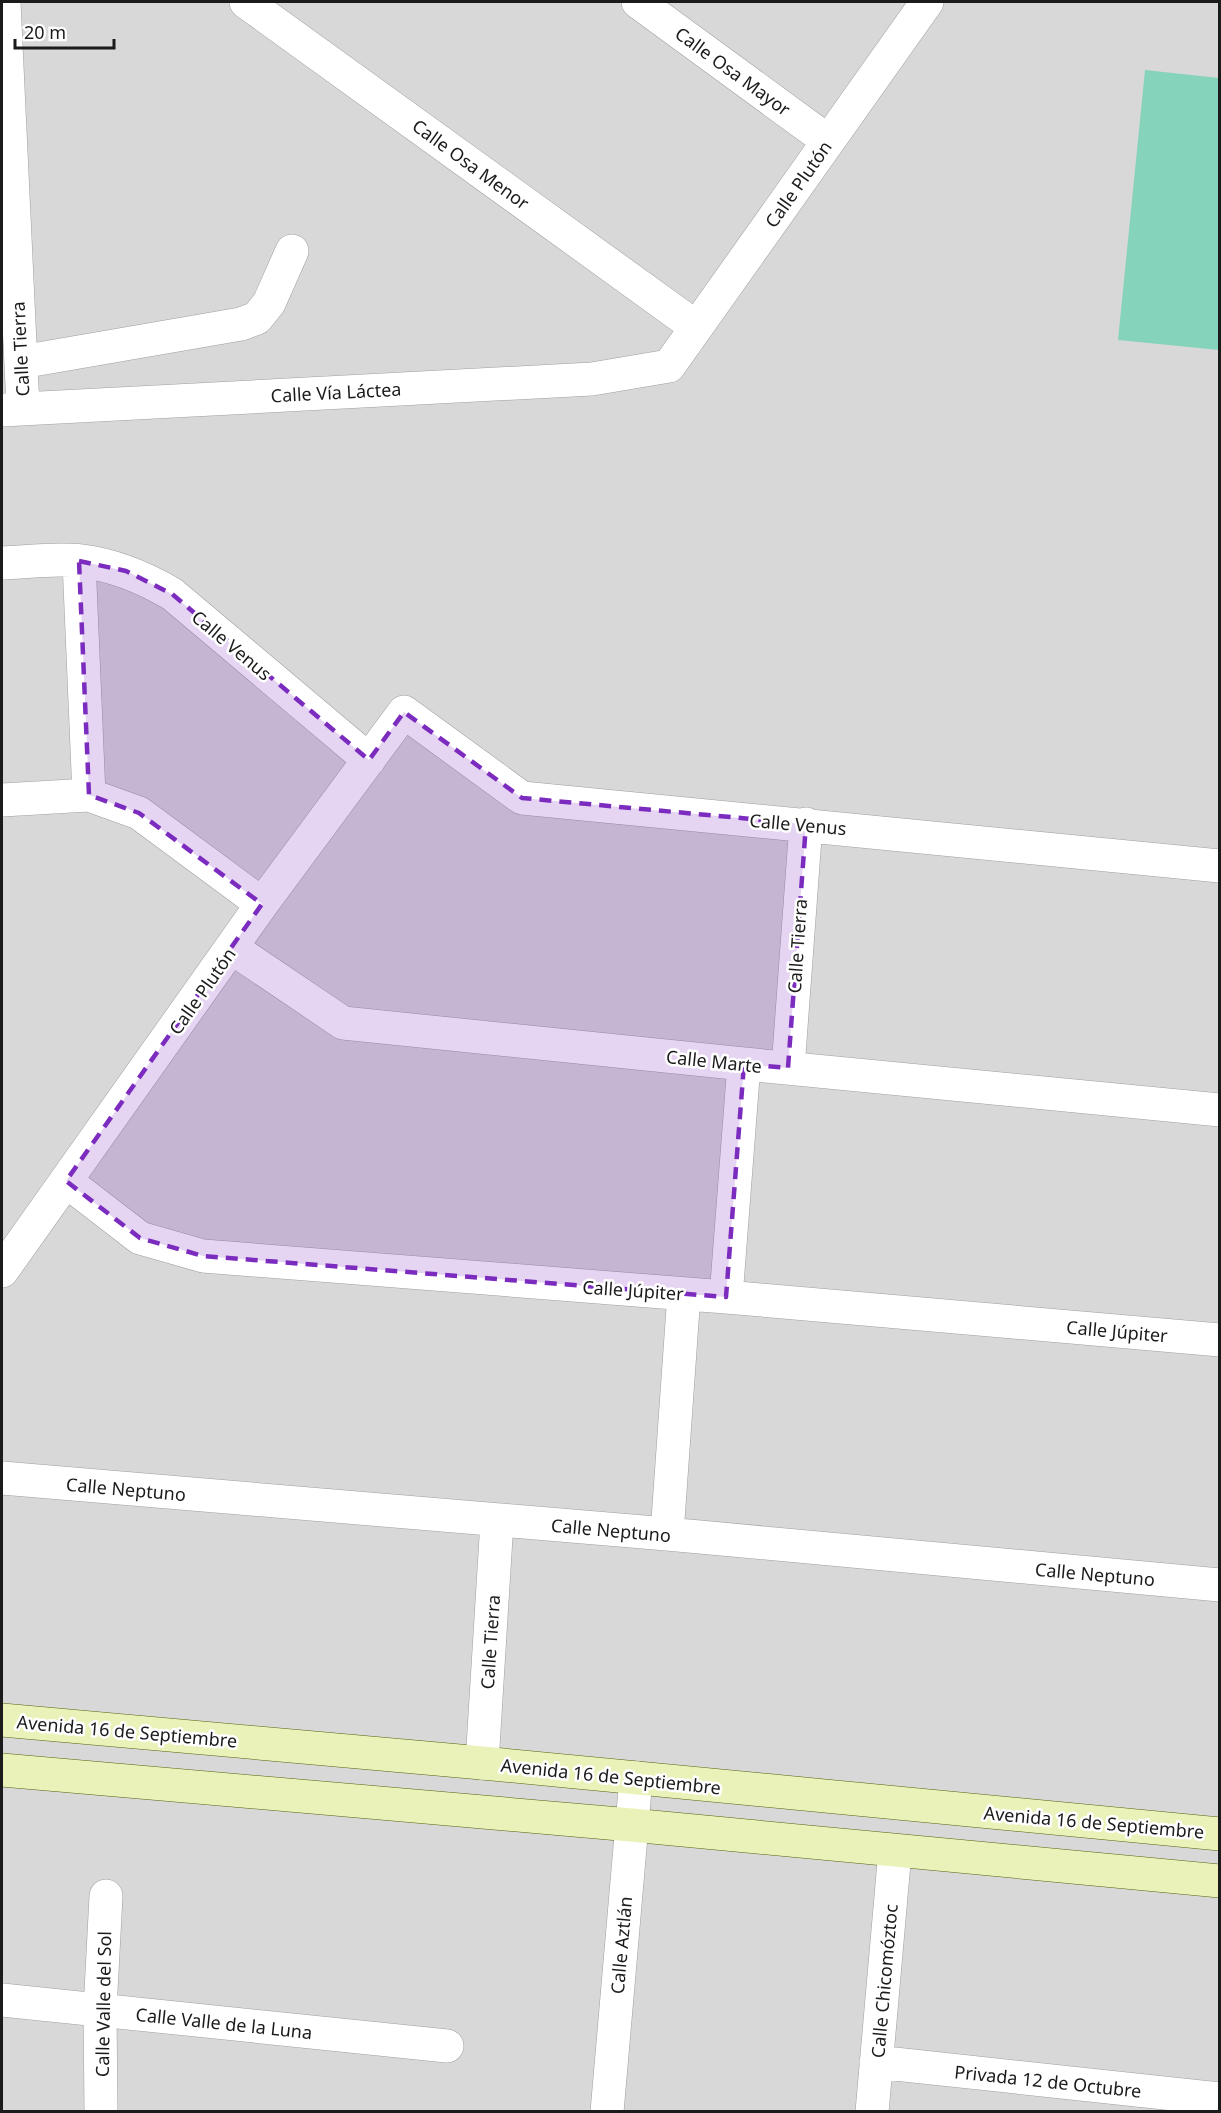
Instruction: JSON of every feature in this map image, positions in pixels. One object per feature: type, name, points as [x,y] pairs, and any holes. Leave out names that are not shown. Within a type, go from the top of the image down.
[{"type":"street","name":"Calle Tierra","points":[[4,2],[21,362],[12,409]]},
{"type":"street","name":"Calle Osa Menor","points":[[246,2],[696,327]]},
{"type":"street","name":"Calle Osa Mayor","points":[[638,2],[828,141]]},
{"type":"street","name":"Calle Plutón","points":[[669,366],[927,2]]},
{"type":"street","points":[[21,362],[241,324],[257,318],[269,303],[292,251]]},
{"type":"street","name":"Calle Vía Láctea","points":[[12,409],[592,379],[669,366]]},
{"type":"street","points":[[80,561],[89,795]]},
{"type":"street","name":"Calle Venus","points":[[2,563],[80,561],[126,571],[147,579],[172,594],[369,760]]},
{"type":"street","name":"Calle Plutón","points":[[2,1271],[262,904],[404,712]]},
{"type":"street","name":"Calle Venus","points":[[404,712],[522,798],[1220,866]]},
{"type":"street","points":[[2,800],[89,795],[139,813],[262,904]]},
{"type":"street","name":"Calle Tierra","points":[[788,1068],[806,824]]},
{"type":"street","name":"Calle Marte","points":[[232,948],[343,1023],[1220,1110]]},
{"type":"street","points":[[726,1297],[744,1064]]},
{"type":"street","name":"Calle Júpiter","points":[[66,1181],[140,1238],[203,1256],[726,1297],[1220,1340]]},
{"type":"street","points":[[667,1534],[684,1294]]},
{"type":"street","name":"Calle Neptuno","points":[[2,1478],[667,1534],[1220,1585]]},
{"type":"street","name":"Calle Tierra","points":[[482,1763],[497,1521]]},
{"type":"street","name":"Avenida 16 de Septiembre","points":[[2,1720],[482,1763],[1220,1834]]},
{"type":"street","points":[[2,1770],[631,1825],[1220,1881]]},
{"type":"street","name":"Calle Aztlán","points":[[607,2112],[636,1778]]},
{"type":"street","name":"Calle Chicomóztoc","points":[[872,2112],[895,1851]]},
{"type":"street","name":"Calle Valle del Sol","points":[[101,2112],[100,2010],[106,1896]]},
{"type":"street","name":"Calle Valle de la Luna","points":[[2,2000],[447,2046]]},
{"type":"street","name":"Privada 12 de Octubre","points":[[876,2062],[1220,2099]]},
{"type":"highlighted area","points":[[79,561],[126,571],[172,594],[369,760],[404,712],[522,798],[806,824],[788,1068],[744,1064],[726,1297],[203,1256],[140,1238],[66,1181],[262,904],[139,813],[89,795]]},
{"type":"shaded area","points":[[2,2],[1219,2],[1219,2111],[2,2111]]},
{"type":"green space","points":[[1145,70],[1219,78],[1219,350],[1118,340]]}]
